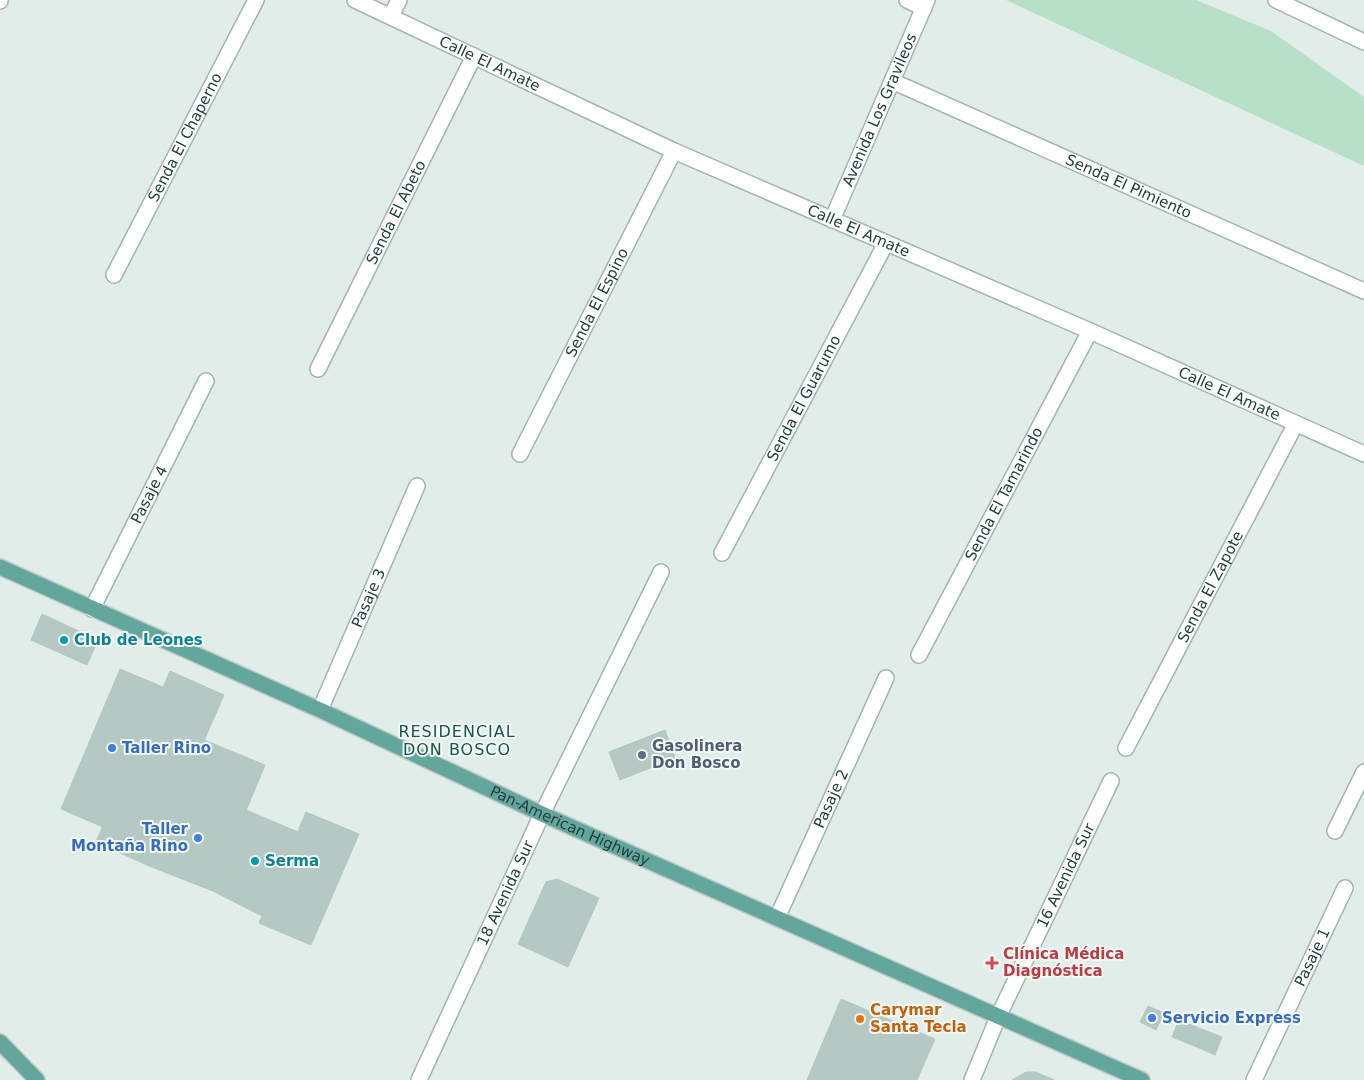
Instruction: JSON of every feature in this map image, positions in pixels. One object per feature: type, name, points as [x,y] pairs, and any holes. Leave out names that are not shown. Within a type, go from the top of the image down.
[{"type":"main road","name":"Pan-American Highway","points":[[0,567],[320,710],[542,814],[1142,1080]]},
{"type":"main road","points":[[0,1042],[38,1080]]},
{"type":"street","name":"Senda El Chaperno","points":[[114,275],[256,0]]},
{"type":"street","name":"Calle El Amate","points":[[355,0],[674,151],[1090,331],[1364,454]]},
{"type":"street","points":[[391,16],[399,0]]},
{"type":"street","points":[[907,0],[926,4]]},
{"type":"street","points":[[1276,0],[1358,39],[1364,47]]},
{"type":"street","name":"Avenida Los Gravileos","points":[[832,220],[926,4]]},
{"type":"street","name":"Senda El Abeto","points":[[318,368],[474,56]]},
{"type":"street","name":"Senda El Pimiento","points":[[892,81],[1364,292]]},
{"type":"street","name":"Senda El Espino","points":[[520,454],[674,151]]},
{"type":"street","name":"Senda El Guarumo","points":[[722,553],[886,243]]},
{"type":"street","name":"Senda El Tamarindo","points":[[920,655],[1090,331]]},
{"type":"street","name":"Pasaje 4","points":[[92,609],[206,381]]},
{"type":"street","name":"Senda El Zapote","points":[[1126,748],[1296,425]]},
{"type":"street","name":"Pasaje 3","points":[[320,710],[416,486]]},
{"type":"street","name":"18 Avenida Sur","points":[[419,1080],[542,814],[661,572]]},
{"type":"street","name":"Pasaje 2","points":[[777,918],[886,678]]},
{"type":"street","points":[[1335,831],[1364,772]]},
{"type":"street","name":"16 Avenida Sur","points":[[972,1080],[998,1017],[1111,781]]},
{"type":"street","name":"Pasaje 1","points":[[1254,1080],[1345,888]]},
{"type":"green space","points":[[1006,0],[1196,0],[1271,31],[1364,97],[1364,166]]},
{"type":"building","name":"Club de Leones","points":[[42,614],[98,640],[87,665],[31,640]]},
{"type":"building","name":"Taller Rino","points":[[120,669],[163,687],[103,827],[61,809]]},
{"type":"building","points":[[170,671],[224,695],[149,866],[96,842]]},
{"type":"building","name":"Gasolinera Don Bosco","points":[[665,730],[675,758],[620,780],[609,752]]},
{"type":"building","name":"Taller Montaña Rino","points":[[204,740],[265,765],[213,891],[149,866]]},
{"type":"building","name":"Serma","points":[[246,810],[298,832],[262,916],[213,891]]},
{"type":"building","points":[[306,812],[359,834],[311,945],[259,923]]},
{"type":"building","points":[[557,879],[599,898],[568,967],[518,944],[546,882]]},
{"type":"building","name":"Carymar Santa Tecla","points":[[841,999],[935,1039],[917,1080],[807,1080]]},
{"type":"building","name":"Servicio Express","points":[[1148,1006],[1164,1013],[1156,1030],[1140,1022]]},
{"type":"building","points":[[1179,1020],[1204,1030],[1197,1047],[1172,1037]]},
{"type":"building","points":[[1204,1030],[1222,1037],[1215,1055],[1197,1047]]},
{"type":"building","points":[[1026,1072],[1036,1072],[1054,1080],[1012,1080]]},
{"type":"place","name":"Club de Leones","points":[[64,640]]},
{"type":"place","name":"Taller Rino","points":[[112,748]]},
{"type":"place","name":"Gasolinera Don Bosco","points":[[642,755]]},
{"type":"place","name":"Taller Montaña Rino","points":[[198,838]]},
{"type":"place","name":"Serma","points":[[255,861]]},
{"type":"place","name":"Clínica Médica Diagnóstica","points":[[992,963]]},
{"type":"place","name":"Servicio Express","points":[[1152,1018]]},
{"type":"place","name":"Carymar Santa Tecla","points":[[860,1019]]},
{"type":"district","name":"RESIDENCIAL DON BOSCO","points":[[457,740]]}]
